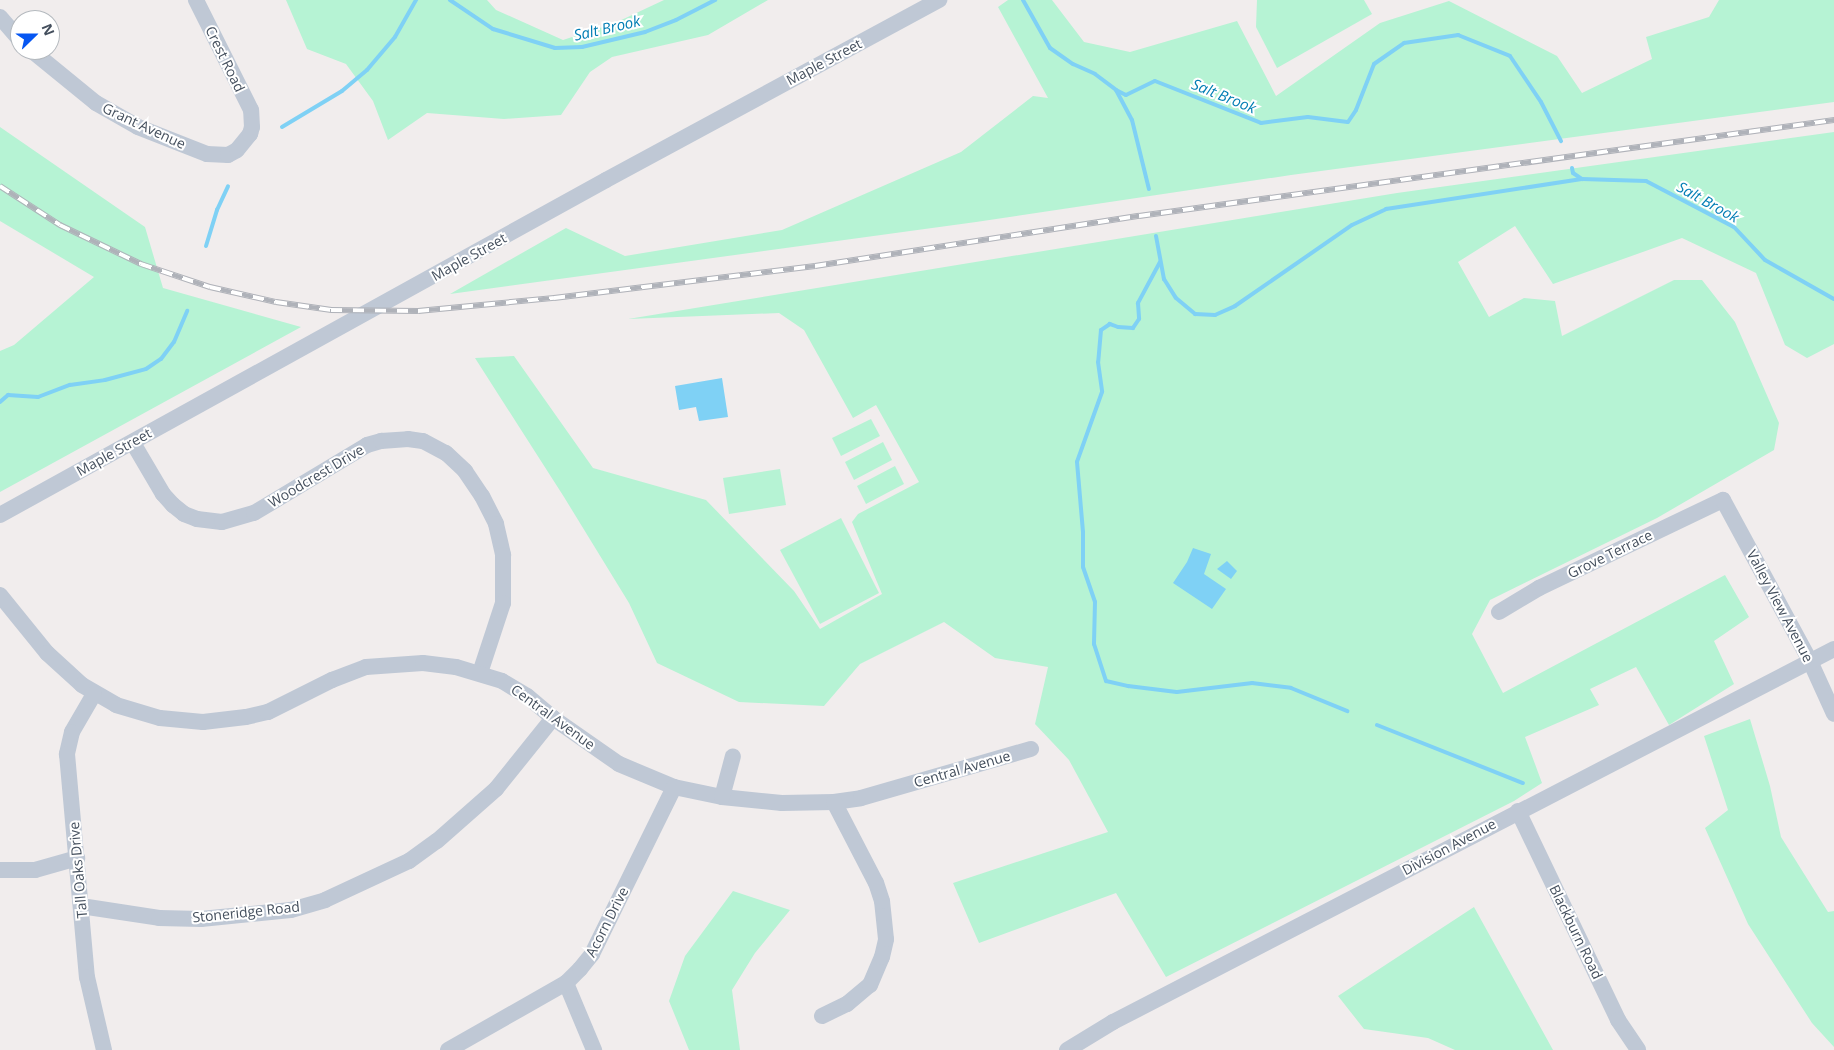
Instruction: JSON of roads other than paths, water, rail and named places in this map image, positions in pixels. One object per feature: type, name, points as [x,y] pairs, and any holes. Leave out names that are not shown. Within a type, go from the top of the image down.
[{"type":"street","name":"Crest Road","points":[[196,0],[251,110],[252,119]]},
{"type":"street","name":"Maple Street","points":[[0,515],[606,180],[939,0]]},
{"type":"street","points":[[0,17],[10,28]]},
{"type":"street","name":"Grant Avenue","points":[[43,60],[96,103],[138,127],[206,154],[228,155],[237,150],[250,134],[252,119]]},
{"type":"street","name":"Woodcrest Drive","points":[[132,442],[162,494],[173,505],[184,514],[197,519],[222,522],[254,513],[367,445],[381,441],[408,439],[423,441],[446,453],[465,471],[482,496],[496,524],[503,555],[505,587],[503,603],[480,673]]},
{"type":"street","name":"Grove Terrace","points":[[1499,612],[1539,588],[1723,500]]},
{"type":"street","name":"Valley View Avenue","points":[[1723,500],[1810,661],[1834,714]]},
{"type":"street","name":"Central Avenue","points":[[0,595],[47,653],[94,694],[137,713],[160,718],[203,722],[225,721],[268,712],[332,680],[366,667],[422,663],[480,673],[502,681],[527,696],[553,718],[619,764],[674,787],[722,797],[782,803],[834,802],[861,798],[1031,749]]},
{"type":"street","name":"Division Avenue","points":[[1067,1050],[1113,1022],[1834,649]]},
{"type":"street","name":"Tall Oaks Drive","points":[[94,694],[72,732],[67,754],[87,977],[103,1050]]},
{"type":"street","name":"Stoneridge Road","points":[[81,906],[159,918],[201,919],[292,910],[325,900],[409,861],[436,841],[496,789],[553,718]]},
{"type":"street","points":[[722,797],[733,756]]},
{"type":"street","name":"Acorn Drive","points":[[448,1050],[566,983],[592,954],[674,787]]},
{"type":"street","points":[[822,1016],[847,1004],[870,985],[882,957],[886,939],[884,908],[876,883],[834,802]]},
{"type":"street","name":"Blackburn Road","points":[[1518,811],[1618,1020],[1638,1050]]},
{"type":"street","points":[[0,870],[35,870],[77,858]]},
{"type":"street","points":[[566,983],[594,1050]]},
{"type":"water","points":[[722,378],[728,417],[699,421],[696,407],[679,410],[675,386]]},
{"type":"water","points":[[1193,548],[1211,554],[1204,574],[1226,589],[1212,609],[1173,583],[1187,562]]},
{"type":"water","points":[[1227,561],[1237,571],[1231,579],[1217,569]]},
{"type":"waterway","points":[[282,127],[342,91],[367,70],[395,37],[416,0]]},
{"type":"waterway","name":"Salt Brook","points":[[450,0],[493,29],[555,48],[582,47],[645,32],[676,20],[715,0]]},
{"type":"waterway","name":"Salt Brook","points":[[1023,0],[1050,48],[1073,64],[1095,74],[1116,90],[1132,120],[1149,189]]},
{"type":"waterway","name":"Salt Brook","points":[[1116,90],[1126,95],[1155,81],[1261,123],[1308,117],[1348,122],[1356,110],[1374,64],[1404,43],[1458,35],[1510,56],[1541,102],[1561,141]]},
{"type":"waterway","name":"Salt Brook","points":[[1572,168],[1573,173],[1582,179]]},
{"type":"waterway","name":"Salt Brook","points":[[1156,236],[1164,279],[1176,298],[1195,314],[1215,315],[1235,306],[1352,225],[1386,209],[1582,179],[1646,181],[1734,227],[1765,260],[1834,299]]},
{"type":"waterway","points":[[206,246],[217,210],[228,186]]},
{"type":"waterway","points":[[1160,262],[1138,303],[1139,319],[1133,328],[1118,327],[1110,324],[1101,330],[1098,362],[1102,392],[1077,462],[1083,532],[1083,567],[1095,602],[1094,644],[1106,681],[1128,686],[1177,692],[1252,683],[1291,688],[1347,711]]},
{"type":"waterway","points":[[0,402],[8,395],[38,397],[70,385],[105,380],[146,369],[161,359],[174,342],[187,311]]},
{"type":"waterway","points":[[1377,725],[1523,783]]},
{"type":"railway","points":[[0,186],[60,225],[141,264],[210,287],[276,302],[331,310],[418,311],[554,298],[815,266],[1139,216],[1834,120]]}]
